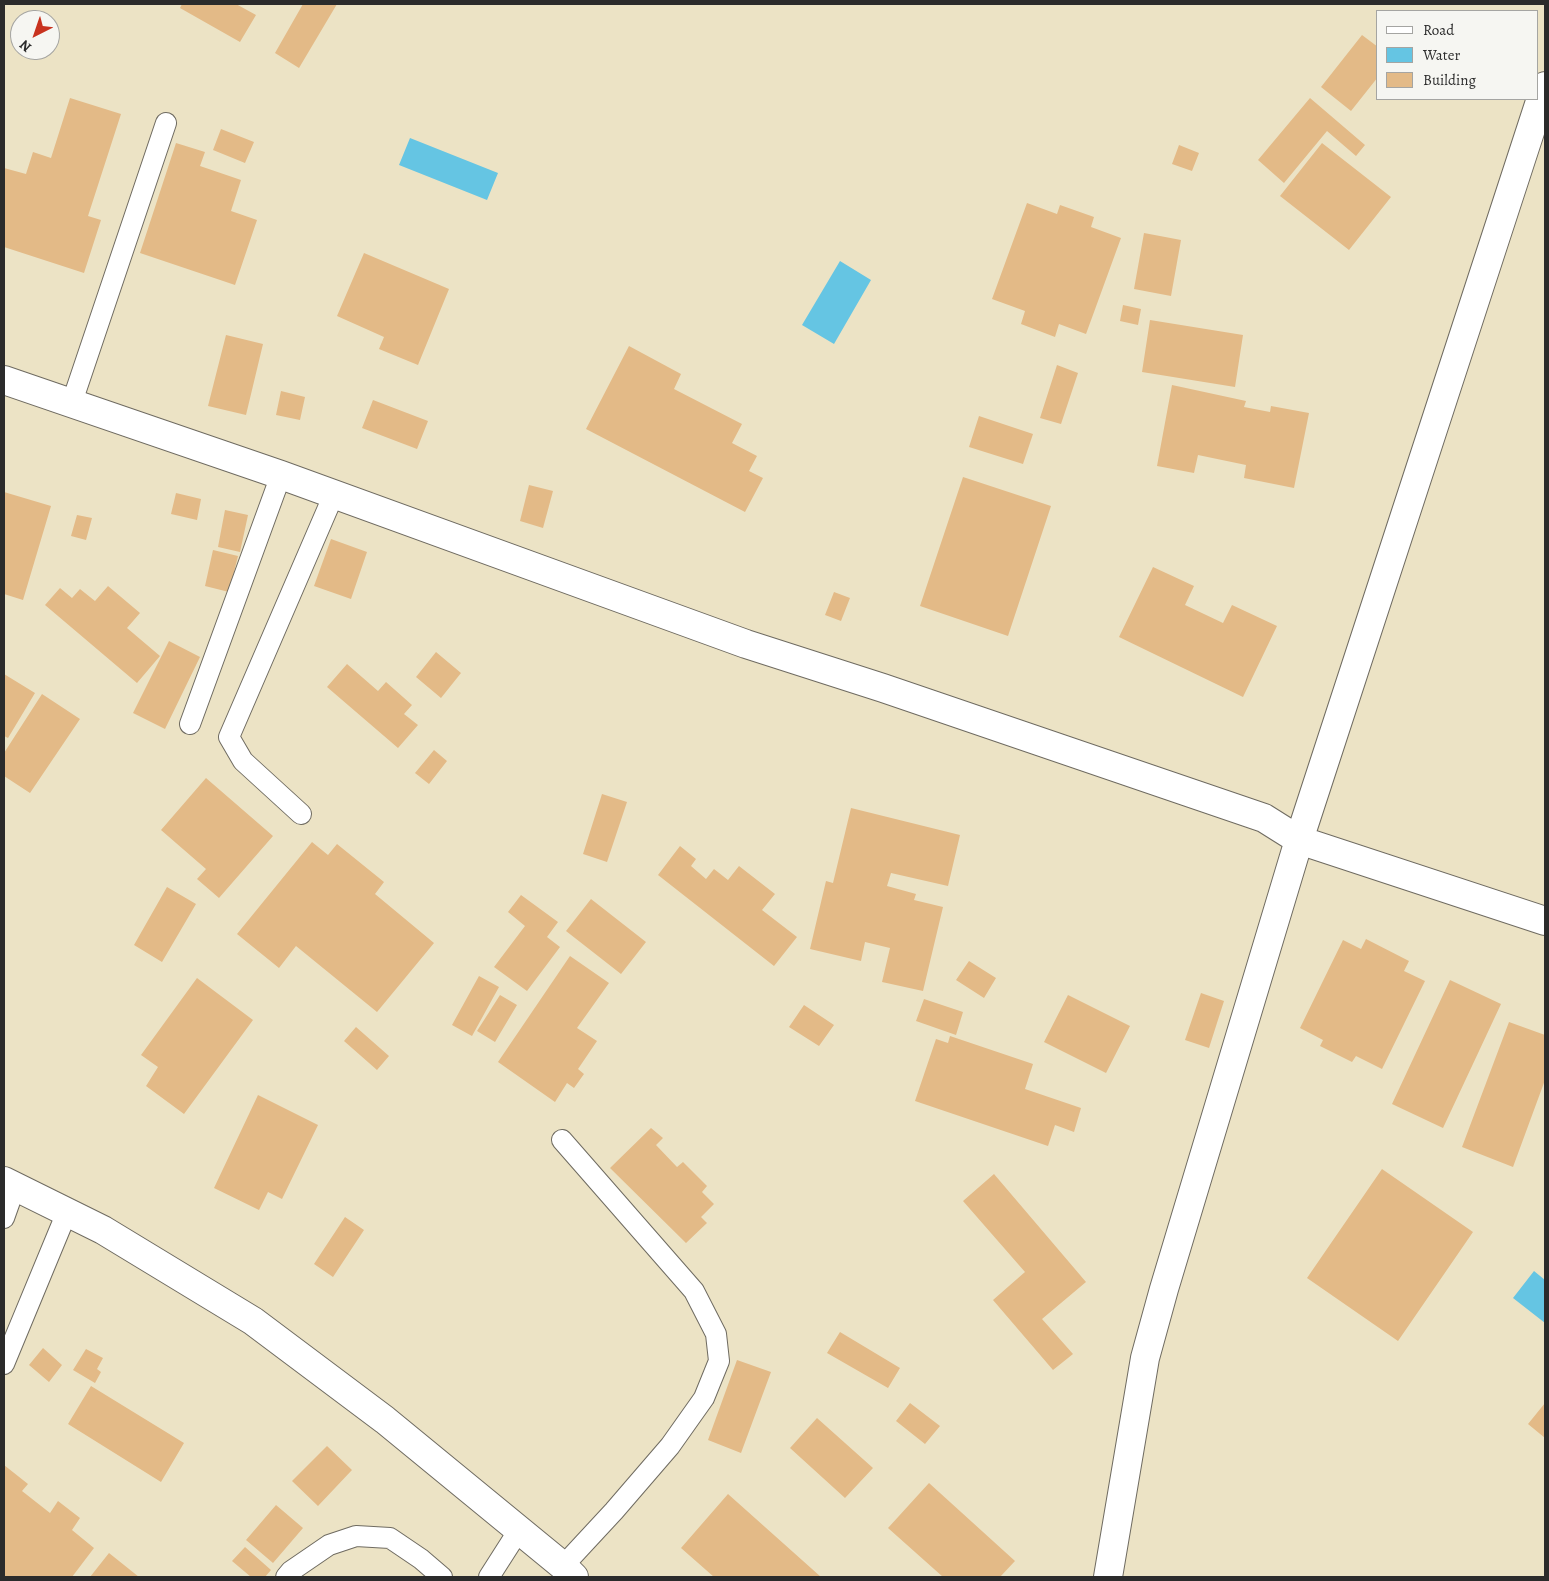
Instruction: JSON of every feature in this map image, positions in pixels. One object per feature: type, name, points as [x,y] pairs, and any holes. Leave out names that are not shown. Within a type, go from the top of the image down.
[{"type":"street","points":[[1108,1577],[1145,1358],[1164,1289],[1299,840],[1545,86]]},
{"type":"street","points":[[4,380],[281,475],[746,644],[883,688],[1264,818],[1299,840],[1545,921]]},
{"type":"street","points":[[9,1184],[103,1230],[253,1321],[385,1420],[569,1571]]},
{"type":"lane","points":[[71,404],[166,123]]},
{"type":"lane","points":[[190,724],[281,475]]},
{"type":"lane","points":[[301,814],[243,761],[229,737],[334,494]]},
{"type":"lane","points":[[562,1140],[694,1291],[716,1334],[719,1361],[704,1398],[670,1446],[614,1511],[569,1571]]},
{"type":"lane","points":[[4,1218],[9,1184]]},
{"type":"lane","points":[[4,1364],[67,1212]]},
{"type":"lane","points":[[489,1577],[519,1530]]},
{"type":"lane","points":[[286,1577],[329,1546],[356,1536],[390,1538],[421,1558],[442,1577]]},
{"type":"water","points":[[410,138],[498,173],[487,200],[399,165]]},
{"type":"water","points":[[840,261],[871,280],[834,344],[802,325]]},
{"type":"water","points":[[1534,1271],[1545,1280],[1545,1323],[1513,1298]]},
{"type":"building","points":[[182,4],[236,4],[256,15],[240,42],[180,8]]},
{"type":"building","points":[[303,4],[337,4],[299,68],[275,53]]},
{"type":"building","points":[[1362,35],[1376,46],[1376,80],[1351,111],[1321,87]]},
{"type":"building","points":[[70,98],[121,114],[88,216],[101,220],[84,273],[4,247],[4,168],[26,174],[33,152],[51,158]]},
{"type":"building","points":[[1310,98],[1365,145],[1356,156],[1327,131],[1284,183],[1258,160]]},
{"type":"building","points":[[221,129],[254,142],[245,163],[213,150]]},
{"type":"building","points":[[176,143],[205,152],[200,166],[241,180],[231,211],[257,220],[235,285],[140,253]]},
{"type":"building","points":[[1322,143],[1391,197],[1349,250],[1280,196]]},
{"type":"building","points":[[1179,145],[1199,153],[1192,171],[1172,164]]},
{"type":"building","points":[[1027,203],[1057,214],[1060,205],[1094,217],[1091,227],[1121,238],[1086,334],[1059,324],[1055,337],[1021,324],[1025,311],[992,299]]},
{"type":"building","points":[[1144,233],[1181,240],[1171,296],[1134,289]]},
{"type":"building","points":[[364,253],[449,289],[418,365],[379,349],[384,337],[337,316]]},
{"type":"building","points":[[1123,305],[1141,309],[1138,325],[1120,321]]},
{"type":"building","points":[[1150,320],[1243,335],[1235,387],[1142,372]]},
{"type":"building","points":[[226,335],[263,344],[246,415],[208,406]]},
{"type":"building","points":[[629,346],[681,374],[674,389],[742,424],[732,443],[757,456],[749,471],[763,478],[745,512],[586,429]]},
{"type":"building","points":[[1057,365],[1078,373],[1061,424],[1040,418]]},
{"type":"building","points":[[1172,385],[1246,401],[1244,407],[1270,412],[1271,406],[1309,413],[1294,488],[1244,478],[1246,465],[1198,455],[1194,473],[1157,466]]},
{"type":"building","points":[[281,391],[305,397],[300,420],[276,415]]},
{"type":"building","points":[[373,400],[428,421],[417,449],[362,428]]},
{"type":"building","points":[[979,416],[1033,434],[1023,464],[969,447]]},
{"type":"building","points":[[963,477],[1051,506],[1008,636],[920,606]]},
{"type":"building","points":[[529,485],[553,491],[543,528],[520,521]]},
{"type":"building","points":[[4,492],[51,506],[23,600],[4,594]]},
{"type":"building","points":[[176,493],[201,499],[197,520],[171,514]]},
{"type":"building","points":[[225,510],[248,515],[240,552],[218,547]]},
{"type":"building","points":[[77,515],[92,518],[86,540],[71,536]]},
{"type":"building","points":[[331,539],[367,552],[351,599],[314,586]]},
{"type":"building","points":[[213,550],[238,556],[229,592],[205,586]]},
{"type":"building","points":[[1153,567],[1194,586],[1185,605],[1223,623],[1232,605],[1277,626],[1243,697],[1119,637]]},
{"type":"building","points":[[108,586],[140,613],[127,628],[160,656],[137,683],[45,605],[60,588],[72,598],[80,589],[95,601]]},
{"type":"building","points":[[834,592],[850,598],[841,621],[825,615]]},
{"type":"building","points":[[169,641],[200,657],[165,729],[133,713]]},
{"type":"building","points":[[436,652],[461,673],[441,698],[416,677]]},
{"type":"building","points":[[347,664],[378,691],[386,682],[412,705],[404,714],[418,725],[398,748],[327,687]]},
{"type":"building","points":[[4,674],[35,693],[8,738],[4,736]]},
{"type":"building","points":[[42,694],[80,719],[30,793],[4,776],[4,753]]},
{"type":"building","points":[[434,750],[447,761],[429,784],[415,773]]},
{"type":"building","points":[[206,778],[273,836],[219,898],[197,879],[206,869],[161,830]]},
{"type":"building","points":[[602,794],[627,802],[607,862],[583,854]]},
{"type":"building","points":[[851,808],[960,835],[948,886],[891,873],[887,886],[916,894],[914,900],[943,907],[923,991],[882,982],[890,948],[865,942],[861,961],[810,949],[826,881],[833,883]]},
{"type":"building","points":[[312,842],[328,855],[337,844],[384,882],[375,894],[434,943],[377,1012],[296,946],[279,968],[237,934]]},
{"type":"building","points":[[680,846],[696,859],[691,866],[706,879],[714,869],[728,880],[739,866],[775,894],[762,910],[797,937],[774,966],[658,875]]},
{"type":"building","points":[[167,887],[196,904],[162,962],[134,945]]},
{"type":"building","points":[[521,895],[558,922],[547,937],[560,947],[527,991],[494,967],[525,926],[508,912]]},
{"type":"building","points":[[591,899],[646,942],[621,974],[566,931]]},
{"type":"building","points":[[1366,939],[1409,961],[1404,971],[1425,981],[1382,1069],[1356,1056],[1352,1062],[1320,1046],[1323,1040],[1300,1028],[1343,940],[1361,949]]},
{"type":"building","points":[[570,956],[609,983],[577,1028],[597,1041],[578,1069],[584,1074],[574,1088],[567,1083],[555,1102],[498,1062]]},
{"type":"building","points":[[969,961],[996,978],[984,998],[956,980]]},
{"type":"building","points":[[479,976],[499,987],[472,1036],[452,1025]]},
{"type":"building","points":[[197,978],[253,1020],[184,1114],[146,1086],[158,1067],[141,1055]]},
{"type":"building","points":[[1450,980],[1501,1004],[1443,1128],[1392,1104]]},
{"type":"building","points":[[1201,993],[1224,1001],[1209,1048],[1185,1040]]},
{"type":"building","points":[[500,995],[517,1005],[495,1042],[477,1031]]},
{"type":"building","points":[[1068,995],[1130,1026],[1106,1073],[1044,1042]]},
{"type":"building","points":[[924,999],[963,1012],[956,1035],[916,1021]]},
{"type":"building","points":[[804,1005],[834,1025],[819,1046],[789,1027]]},
{"type":"building","points":[[1509,1022],[1545,1035],[1545,1080],[1513,1167],[1462,1147]]},
{"type":"building","points":[[356,1027],[389,1056],[377,1070],[344,1041]]},
{"type":"building","points":[[950,1036],[1033,1064],[1025,1089],[1081,1108],[1074,1132],[1055,1125],[1048,1146],[915,1101],[936,1039],[948,1043]]},
{"type":"building","points":[[258,1095],[318,1125],[282,1199],[268,1192],[259,1210],[214,1188]]},
{"type":"building","points":[[651,1128],[663,1138],[656,1145],[677,1167],[683,1162],[707,1186],[702,1192],[714,1204],[701,1217],[707,1223],[686,1243],[610,1168]]},
{"type":"building","points":[[1382,1169],[1473,1232],[1398,1341],[1307,1278]]},
{"type":"building","points":[[994,1174],[1086,1282],[1042,1319],[1073,1354],[1053,1370],[993,1300],[1025,1272],[963,1201]]},
{"type":"building","points":[[345,1217],[364,1230],[333,1277],[314,1264]]},
{"type":"building","points":[[840,1332],[900,1368],[888,1388],[827,1353]]},
{"type":"building","points":[[43,1348],[62,1365],[49,1382],[29,1365]]},
{"type":"building","points":[[86,1349],[103,1358],[97,1369],[101,1372],[95,1383],[73,1370]]},
{"type":"building","points":[[737,1360],[771,1372],[741,1453],[708,1440]]},
{"type":"building","points":[[91,1386],[184,1443],[161,1482],[68,1424]]},
{"type":"building","points":[[910,1403],[940,1426],[925,1444],[896,1421]]},
{"type":"building","points":[[1545,1403],[1545,1438],[1528,1424]]},
{"type":"building","points":[[817,1418],[873,1468],[845,1498],[790,1448]]},
{"type":"building","points":[[327,1446],[352,1470],[318,1506],[292,1481]]},
{"type":"building","points":[[4,1465],[28,1484],[22,1491],[50,1513],[58,1501],[80,1518],[72,1530],[94,1548],[72,1577],[4,1577]]},
{"type":"building","points":[[929,1483],[1015,1561],[1000,1577],[943,1577],[888,1528]]},
{"type":"building","points":[[728,1494],[821,1577],[714,1577],[681,1548]]},
{"type":"building","points":[[276,1505],[303,1528],[273,1563],[246,1540]]},
{"type":"building","points":[[245,1547],[271,1570],[265,1577],[251,1577],[232,1561]]},
{"type":"building","points":[[109,1553],[139,1577],[90,1577]]}]
